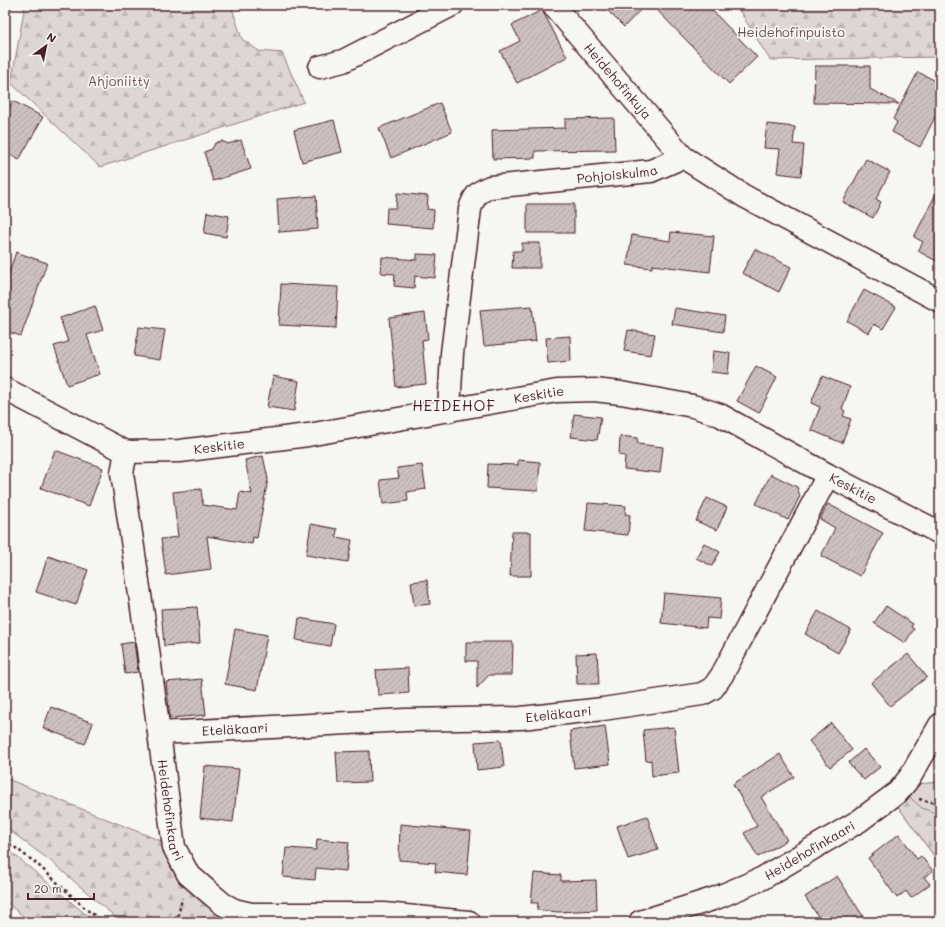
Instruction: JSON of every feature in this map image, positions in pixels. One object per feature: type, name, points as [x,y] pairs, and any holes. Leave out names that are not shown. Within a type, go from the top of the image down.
[{"type":"street","points":[[320,67],[343,61],[452,5]]},
{"type":"street","name":"Heidehofinkuja","points":[[553,5],[683,157]]},
{"type":"street","points":[[683,157],[744,196],[940,301]]},
{"type":"street","name":"Pohjoiskulma","points":[[449,411],[452,353],[470,209],[474,197],[479,191],[490,187],[651,171],[683,157]]},
{"type":"street","name":"Keskitie","points":[[5,389],[126,452],[180,451],[308,436],[557,391],[594,390],[656,398],[693,406],[720,415],[828,475],[940,533]]},
{"type":"street","name":"Heidehofinkaari","points":[[126,452],[122,473],[160,733],[169,816],[174,847],[188,874],[223,904],[234,910],[251,914],[384,914],[469,922]]},
{"type":"street","name":"Eteläkaari","points":[[160,733],[405,720],[521,718],[702,694],[713,688],[722,675],[828,475]]},
{"type":"street","name":"Heidehofinkaari","points":[[640,922],[716,898],[761,879],[859,821],[898,792],[910,777],[940,725]]},
{"type":"path","points":[[5,28],[11,5]]},
{"type":"path","points":[[5,840],[37,864],[86,909],[103,922]]},
{"type":"green space","name":"Ahjoniitty","points":[[25,5],[231,5],[242,39],[259,51],[282,53],[304,102],[100,167],[11,83]]},
{"type":"green space","name":"Heidehofinpuisto","points":[[736,5],[940,5],[940,57],[770,60]]},
{"type":"green space","points":[[5,778],[166,843],[178,875],[192,891],[201,899],[220,911],[230,916],[250,922],[121,922],[52,862],[5,827]]},
{"type":"green space","points":[[940,782],[940,864],[894,801],[917,784]]},
{"type":"green space","points":[[905,793],[922,808],[940,815],[940,864],[894,801]]},
{"type":"green space","points":[[5,847],[95,922],[30,922],[5,901]]},
{"type":"building","points":[[602,5],[645,5],[624,27]]},
{"type":"building","points":[[652,5],[707,5],[757,57],[729,84]]},
{"type":"building","points":[[542,10],[567,57],[517,83],[500,51],[520,41],[512,25]]},
{"type":"building","points":[[815,66],[870,66],[870,89],[899,104],[814,103]]},
{"type":"building","points":[[918,72],[940,83],[940,107],[920,147],[892,132],[897,122],[893,119]]},
{"type":"building","points":[[13,101],[43,117],[19,160],[5,152],[5,116]]},
{"type":"building","points":[[440,103],[452,132],[391,158],[379,128]]},
{"type":"building","points":[[614,118],[615,150],[535,151],[535,158],[493,159],[492,130],[565,128],[565,119]]},
{"type":"building","points":[[334,120],[342,152],[302,162],[294,130]]},
{"type":"building","points":[[767,124],[795,127],[793,144],[804,145],[801,176],[777,173],[780,149],[764,148]]},
{"type":"building","points":[[241,140],[251,169],[213,181],[204,152],[212,149],[215,143],[222,141],[228,144]]},
{"type":"building","points":[[866,159],[890,172],[876,199],[881,202],[873,218],[843,202]]},
{"type":"building","points":[[940,186],[940,263],[918,251],[923,242],[914,237]]},
{"type":"building","points":[[397,193],[428,196],[427,209],[434,210],[433,228],[386,224],[387,208],[396,208]]},
{"type":"building","points":[[316,196],[318,229],[279,232],[277,199]]},
{"type":"building","points":[[527,204],[574,204],[574,233],[527,233]]},
{"type":"building","points":[[207,212],[229,216],[226,237],[204,233]]},
{"type":"building","points":[[671,232],[714,236],[710,272],[652,265],[652,268],[627,265],[632,235],[670,241]]},
{"type":"building","points":[[522,243],[540,243],[540,268],[512,268],[513,251],[522,251]]},
{"type":"building","points":[[755,249],[791,267],[779,292],[742,273]]},
{"type":"building","points":[[16,252],[47,263],[21,336],[5,331],[5,284]]},
{"type":"building","points":[[417,254],[437,255],[435,278],[415,276],[414,288],[394,286],[395,274],[381,273],[382,257],[417,260]]},
{"type":"building","points":[[281,284],[338,287],[336,328],[279,325]]},
{"type":"building","points":[[864,290],[896,307],[883,329],[874,324],[869,333],[847,321]]},
{"type":"building","points":[[95,306],[103,330],[87,335],[100,374],[67,385],[54,346],[68,342],[60,318]]},
{"type":"building","points":[[532,306],[536,341],[484,346],[480,310]]},
{"type":"building","points":[[675,308],[725,316],[723,332],[672,324]]},
{"type":"building","points":[[425,313],[428,339],[422,340],[426,384],[396,387],[389,318]]},
{"type":"building","points":[[139,327],[165,330],[160,360],[134,356]]},
{"type":"building","points":[[628,330],[655,334],[651,355],[624,351]]},
{"type":"building","points":[[570,336],[571,361],[548,363],[546,338]]},
{"type":"building","points":[[713,351],[730,353],[728,374],[711,372]]},
{"type":"building","points":[[756,366],[777,377],[759,413],[737,401]]},
{"type":"building","points":[[273,376],[299,381],[294,411],[267,407]]},
{"type":"building","points":[[822,376],[850,387],[842,409],[845,411],[843,416],[851,419],[842,443],[811,430],[820,407],[811,403]]},
{"type":"building","points":[[574,414],[601,417],[597,440],[571,437]]},
{"type":"building","points":[[620,436],[637,438],[638,444],[663,447],[660,473],[624,469],[625,456],[619,455]]},
{"type":"building","points":[[55,450],[103,468],[89,506],[41,488]]},
{"type":"building","points":[[263,456],[268,479],[257,538],[253,537],[252,544],[207,536],[211,569],[166,575],[161,539],[178,537],[173,492],[201,489],[203,505],[237,510],[240,492],[252,494],[245,460]]},
{"type":"building","points":[[518,460],[540,462],[538,491],[487,488],[488,464],[518,465]]},
{"type":"building","points":[[422,465],[426,489],[407,492],[408,501],[383,504],[380,480],[399,478],[397,468]]},
{"type":"building","points":[[771,474],[797,487],[800,496],[788,520],[756,504]]},
{"type":"building","points":[[707,498],[727,507],[717,530],[696,521]]},
{"type":"building","points":[[588,503],[626,506],[625,514],[630,515],[628,535],[585,531]]},
{"type":"building","points":[[828,504],[883,533],[860,576],[821,556],[835,528],[820,519]]},
{"type":"building","points":[[311,524],[337,529],[336,537],[352,540],[348,562],[306,555]]},
{"type":"building","points":[[512,532],[531,532],[531,576],[510,576]]},
{"type":"building","points":[[704,543],[720,552],[712,566],[696,558]]},
{"type":"building","points":[[48,556],[88,570],[76,605],[36,592]]},
{"type":"building","points":[[427,580],[430,604],[414,606],[411,582]]},
{"type":"building","points":[[664,593],[721,598],[719,619],[707,618],[706,628],[661,623]]},
{"type":"building","points":[[886,606],[913,624],[911,627],[914,629],[905,643],[874,623]]},
{"type":"building","points":[[197,607],[200,643],[164,646],[161,609]]},
{"type":"building","points":[[818,611],[851,630],[838,653],[805,634]]},
{"type":"building","points":[[299,618],[334,624],[330,646],[296,640]]},
{"type":"building","points":[[235,629],[267,635],[257,690],[225,684]]},
{"type":"building","points":[[134,642],[138,672],[125,674],[121,644]]},
{"type":"building","points":[[466,642],[513,642],[512,675],[489,675],[477,688],[477,661],[466,661]]},
{"type":"building","points":[[597,653],[599,684],[577,684],[576,654]]},
{"type":"building","points":[[908,654],[927,677],[890,706],[871,683]]},
{"type":"building","points":[[408,668],[409,693],[378,695],[376,670]]},
{"type":"building","points":[[202,679],[206,715],[170,718],[166,682]]},
{"type":"building","points":[[51,707],[93,723],[85,744],[43,728]]},
{"type":"building","points":[[831,723],[852,750],[830,767],[809,741]]},
{"type":"building","points":[[605,726],[610,764],[574,768],[570,731]]},
{"type":"building","points":[[674,727],[679,773],[652,776],[651,760],[646,761],[643,730]]},
{"type":"building","points":[[501,740],[504,767],[477,770],[475,742]]},
{"type":"building","points":[[864,749],[880,767],[864,780],[848,763]]},
{"type":"building","points":[[369,751],[370,782],[338,783],[336,752]]},
{"type":"building","points":[[780,754],[794,777],[761,797],[787,840],[758,857],[744,833],[757,826],[733,784]]},
{"type":"building","points":[[205,766],[239,769],[233,822],[200,818]]},
{"type":"building","points":[[647,816],[658,850],[628,859],[617,826]]},
{"type":"building","points":[[400,824],[471,831],[467,875],[435,872],[436,863],[399,860]]},
{"type":"building","points":[[899,834],[917,859],[921,856],[933,871],[924,877],[930,884],[911,898],[906,891],[897,898],[868,858]]},
{"type":"building","points":[[317,839],[349,842],[346,871],[316,868],[315,880],[283,877],[286,848],[316,850]]},
{"type":"building","points":[[534,873],[561,875],[561,881],[596,880],[597,910],[558,912],[537,910],[538,903],[531,903]]},
{"type":"building","points":[[837,876],[863,916],[854,922],[822,922],[805,897]]},
{"type":"district","name":"HEIDEHOF","points":[[454,406]]}]
